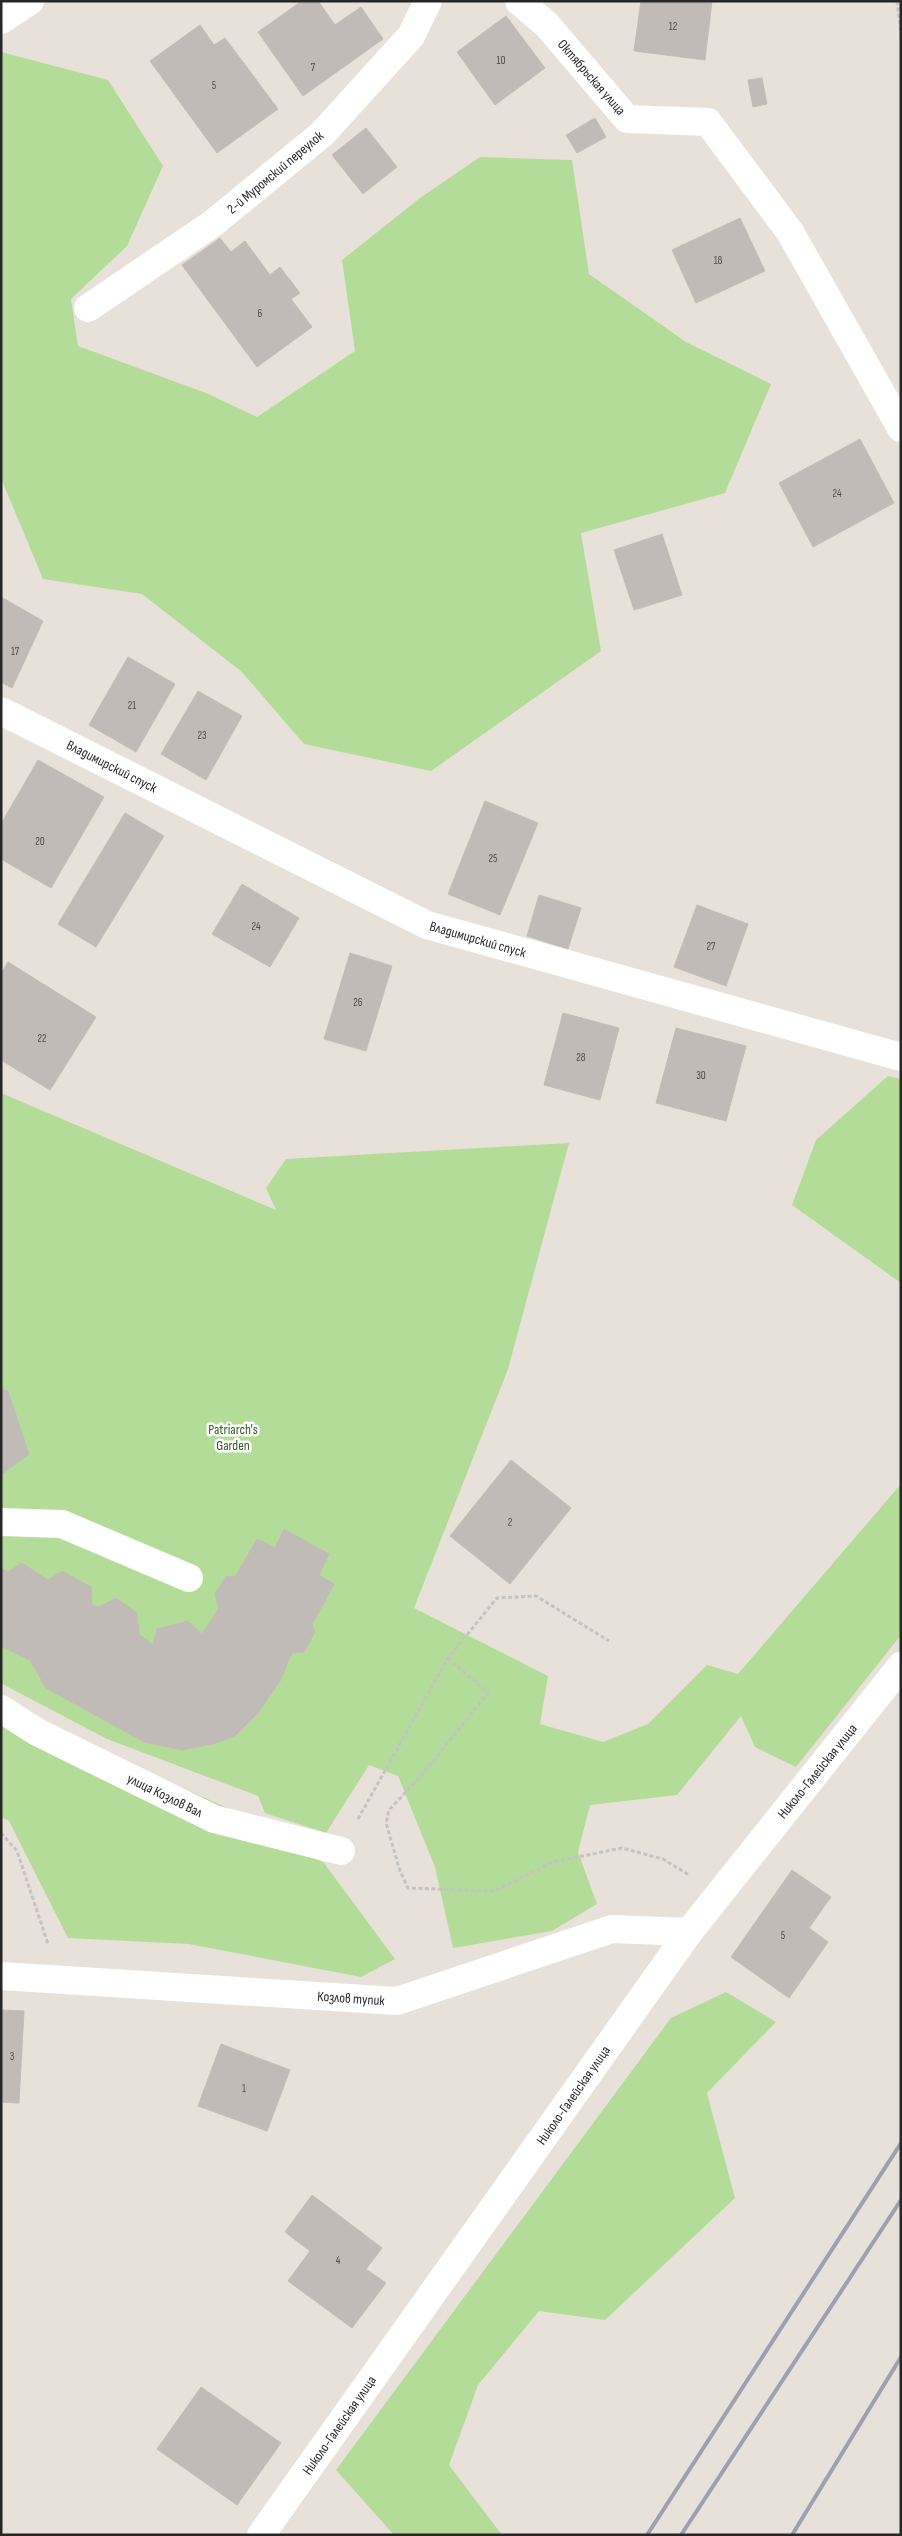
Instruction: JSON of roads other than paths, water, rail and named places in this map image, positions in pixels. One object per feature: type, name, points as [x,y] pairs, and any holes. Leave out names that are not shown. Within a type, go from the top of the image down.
[{"type":"street","points":[[1,20],[30,1]]},
{"type":"street","name":"2-й Муромский переулок","points":[[88,308],[212,224],[322,134],[411,36],[428,1]]},
{"type":"street","name":"Октябрьская улица","points":[[519,1],[547,25],[627,119],[708,122],[790,232],[901,428]]},
{"type":"street","name":"Владимирский спуск","points":[[1,711],[427,925],[901,1056]]},
{"type":"street","points":[[1,1522],[62,1524],[189,1578]]},
{"type":"street","name":"Николо-Галейская улица","points":[[261,2535],[689,1932],[901,1666]]},
{"type":"street","name":"улица Козлов Вал","points":[[1,1709],[37,1732],[214,1819],[341,1852]]},
{"type":"street","name":"Козлов тупик","points":[[1,1976],[397,2001],[612,1928],[689,1932]]},
{"type":"railway","points":[[647,2535],[901,2143]]},
{"type":"railway","points":[[681,2535],[901,2200]]},
{"type":"railway","points":[[792,2535],[901,2357]]},
{"type":"park label","name":"Patriarch's Garden","points":[[233,1438]]}]
